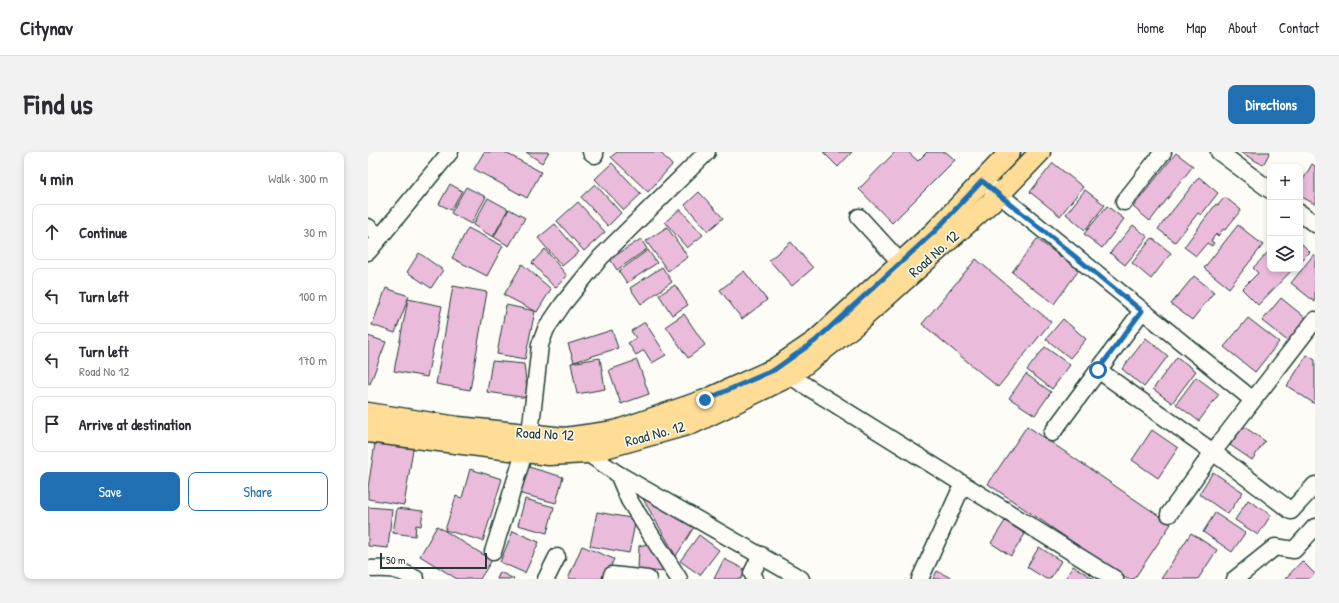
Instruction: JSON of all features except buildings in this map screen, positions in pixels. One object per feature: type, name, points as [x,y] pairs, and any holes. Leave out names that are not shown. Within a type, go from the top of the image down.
[{"type":"main road","name":"Road No 12","points":[[368,413],[458,426],[565,438],[615,431],[705,400],[774,370],[815,341],[935,231],[1010,152]]},
{"type":"main road","name":"Road No. 12","points":[[368,432],[523,453],[549,455],[587,453],[694,424],[790,376],[854,326],[999,195],[1040,152]]},
{"type":"street","points":[[368,252],[374,232],[450,152]]},
{"type":"street","points":[[493,552],[530,434],[540,346],[546,329],[563,304],[601,258],[707,152]]},
{"type":"street","points":[[1124,202],[1163,152]]},
{"type":"street","points":[[1219,152],[1267,188]]},
{"type":"street","points":[[982,181],[1252,400]]},
{"type":"street","points":[[1303,215],[1315,224]]},
{"type":"street","points":[[859,217],[901,262]]},
{"type":"street","points":[[1052,432],[1142,311]]},
{"type":"street","points":[[1169,514],[1252,400],[1315,320]]},
{"type":"street","points":[[1098,370],[1213,452],[1291,512],[1315,485]]},
{"type":"street","points":[[790,376],[1115,579]]},
{"type":"street","points":[[587,453],[618,474],[802,579]]},
{"type":"street","points":[[618,474],[629,500],[679,579]]},
{"type":"street","points":[[920,579],[963,484]]},
{"type":"street","points":[[1235,579],[1275,546],[1294,550],[1315,527]]},
{"type":"street","points":[[755,579],[752,573],[761,555]]},
{"type":"street","points":[[546,579],[557,557]]},
{"type":"street","points":[[368,570],[391,568],[401,571],[416,579]]},
{"type":"street","points":[[611,579],[612,575],[648,579]]},
{"type":"route","points":[[705,400],[774,370],[815,341],[935,231],[982,181],[1142,311],[1098,370]]}]
